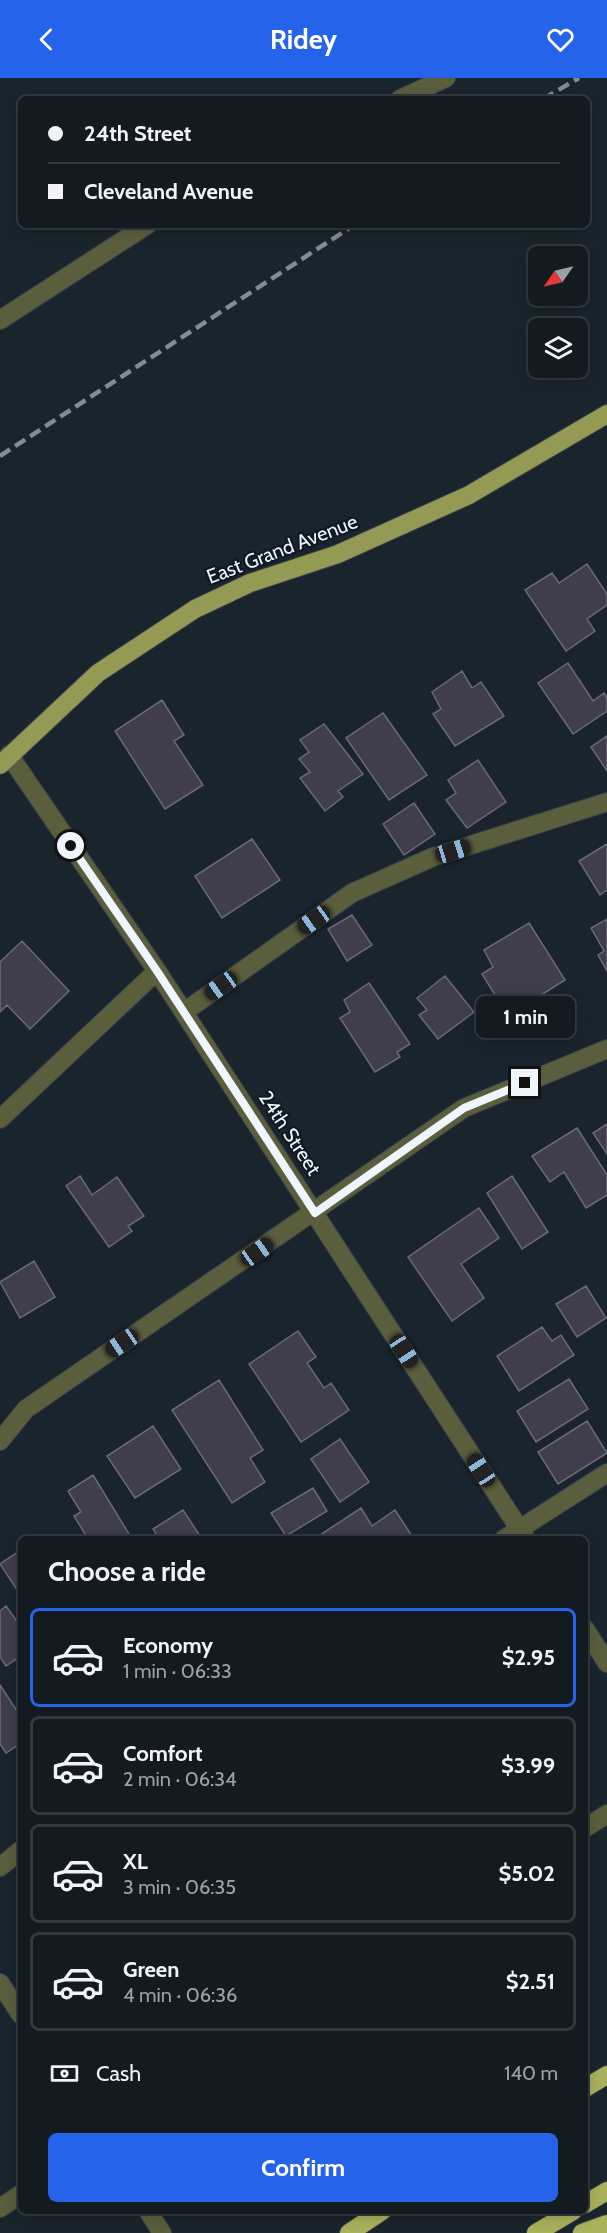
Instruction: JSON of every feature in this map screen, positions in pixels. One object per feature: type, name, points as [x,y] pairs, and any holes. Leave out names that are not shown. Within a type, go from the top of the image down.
[{"type":"highway","points":[[588,2086],[607,2075]]},
{"type":"highway","points":[[588,2202],[607,2191]]},
{"type":"highway","points":[[348,2233],[377,2214]]},
{"type":"highway","points":[[536,2233],[568,2214]]},
{"type":"highway","points":[[582,2233],[607,2224]]},
{"type":"main road","name":"East Grand Avenue","points":[[5,760],[98,673],[195,609],[250,583],[339,554],[469,495],[607,414]]},
{"type":"street","points":[[407,96],[446,78]]},
{"type":"street","points":[[0,320],[142,228]]},
{"type":"street","name":"24th Street","points":[[5,760],[157,971],[523,1534]]},
{"type":"street","points":[[184,1012],[352,893],[433,857],[607,802]]},
{"type":"street","points":[[0,1119],[157,971]]},
{"type":"street","points":[[0,1441],[26,1409],[315,1213],[464,1108],[607,1049]]},
{"type":"street","points":[[523,1534],[607,1473]]},
{"type":"street","points":[[588,1634],[607,1663]]},
{"type":"street","points":[[588,1826],[607,1814]]},
{"type":"street","points":[[0,1868],[18,1853]]},
{"type":"street","points":[[0,1983],[18,2010]]},
{"type":"street","points":[[0,2208],[18,2196]]},
{"type":"street","points":[[150,2214],[162,2233]]},
{"type":"building","points":[[587,564],[607,594],[607,605],[587,619],[595,631],[566,651],[525,590],[552,573],[559,583]]},
{"type":"building","points":[[568,663],[593,701],[604,693],[607,698],[607,711],[573,734],[538,683]]},
{"type":"building","points":[[462,671],[472,688],[481,682],[504,716],[455,746],[433,714],[441,709],[432,692]]},
{"type":"building","points":[[162,700],[184,735],[174,741],[203,785],[165,809],[115,731]]},
{"type":"building","points":[[383,713],[427,775],[389,800],[346,738]]},
{"type":"building","points":[[324,724],[363,774],[338,791],[343,797],[325,811],[300,778],[310,772],[299,759],[309,752],[300,740]]},
{"type":"building","points":[[607,736],[607,771],[591,747]]},
{"type":"building","points":[[478,760],[506,802],[467,828],[446,800],[456,793],[448,780]]},
{"type":"building","points":[[414,803],[435,834],[404,855],[383,824]]},
{"type":"building","points":[[252,839],[280,880],[222,918],[195,876]]},
{"type":"building","points":[[607,844],[607,890],[600,895],[579,861]]},
{"type":"building","points":[[352,915],[372,945],[347,961],[328,929]]},
{"type":"building","points":[[607,919],[607,971],[598,955],[604,951],[591,928]]},
{"type":"building","points":[[529,923],[565,980],[508,1016],[482,974],[493,967],[484,950]]},
{"type":"building","points":[[22,941],[69,991],[30,1029],[7,1005],[0,1012],[0,962]]},
{"type":"building","points":[[445,976],[474,1012],[438,1039],[419,1015],[427,1010],[417,998]]},
{"type":"building","points":[[369,983],[410,1044],[397,1052],[400,1057],[375,1072],[340,1018],[350,1012],[344,1000]]},
{"type":"building","points":[[607,1124],[607,1154],[593,1133]]},
{"type":"building","points":[[577,1128],[607,1175],[607,1195],[586,1208],[564,1172],[550,1182],[532,1156]]},
{"type":"building","points":[[80,1176],[92,1195],[117,1177],[144,1216],[128,1226],[132,1231],[109,1247],[66,1186]]},
{"type":"building","points":[[512,1176],[548,1232],[522,1249],[487,1193]]},
{"type":"building","points":[[479,1208],[499,1238],[461,1264],[484,1298],[452,1321],[408,1257]]},
{"type":"building","points":[[34,1261],[55,1297],[20,1318],[0,1282]]},
{"type":"building","points":[[586,1286],[606,1318],[577,1337],[556,1304]]},
{"type":"building","points":[[542,1327],[552,1341],[561,1335],[574,1355],[519,1391],[497,1356]]},
{"type":"building","points":[[298,1331],[316,1357],[307,1363],[324,1388],[331,1383],[349,1410],[301,1442],[249,1364]]},
{"type":"building","points":[[569,1379],[588,1409],[536,1442],[517,1411]]},
{"type":"building","points":[[219,1380],[263,1450],[250,1458],[265,1482],[232,1503],[172,1410]]},
{"type":"building","points":[[587,1421],[607,1453],[558,1484],[538,1452]]},
{"type":"building","points":[[153,1426],[181,1469],[135,1498],[107,1456]]},
{"type":"building","points":[[340,1439],[369,1482],[340,1502],[311,1459]]},
{"type":"building","points":[[93,1475],[129,1534],[125,1536],[86,1536],[74,1516],[81,1512],[68,1491]]},
{"type":"building","points":[[313,1488],[327,1511],[286,1536],[271,1513]]},
{"type":"building","points":[[361,1508],[372,1526],[395,1510],[412,1536],[319,1536]]},
{"type":"building","points":[[183,1510],[200,1536],[157,1536],[153,1529]]},
{"type":"building","points":[[18,1552],[18,1591],[0,1564]]},
{"type":"building","points":[[6,1606],[18,1623],[18,1658],[6,1666],[0,1657],[0,1611]]},
{"type":"building","points":[[0,1685],[18,1712],[18,1745],[6,1753],[0,1744]]},
{"type":"railway","points":[[548,96],[579,78]]},
{"type":"railway","points":[[0,456],[349,228]]},
{"type":"route","points":[[71,846],[157,971],[315,1213],[464,1108],[525,1083]]}]
